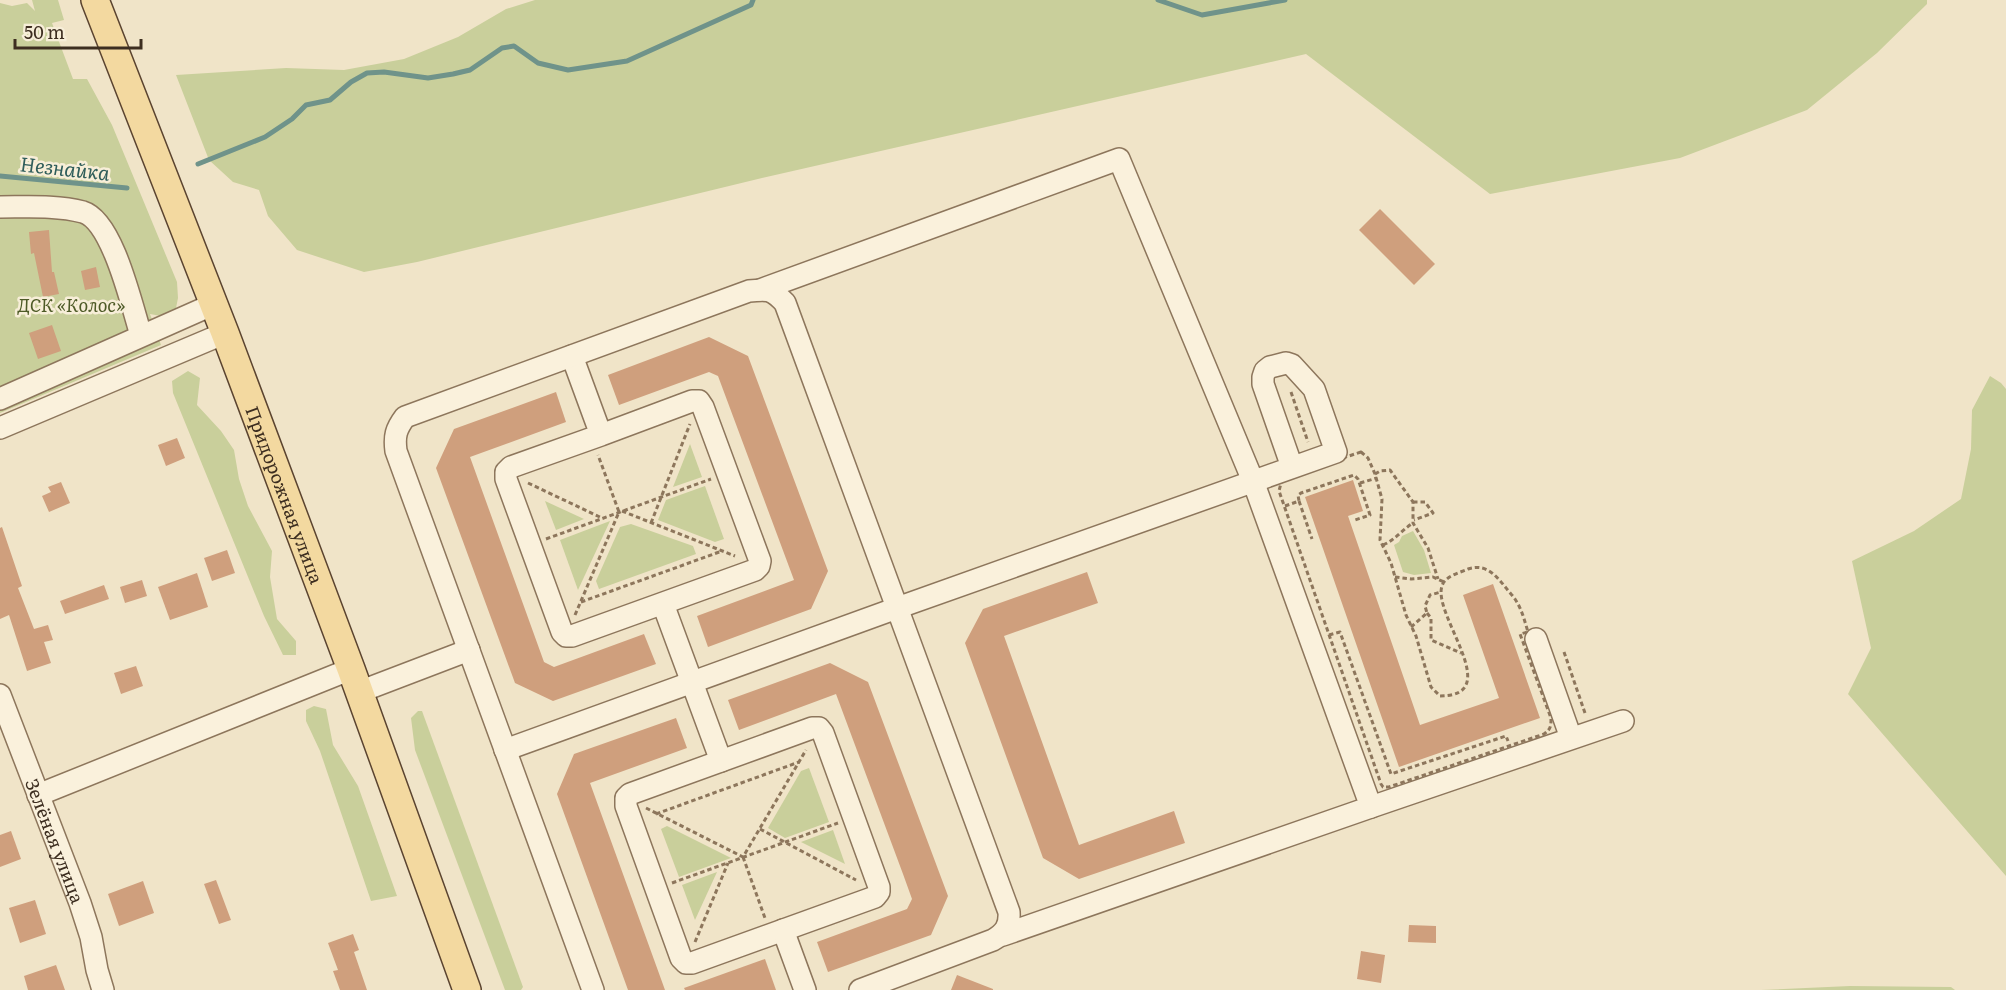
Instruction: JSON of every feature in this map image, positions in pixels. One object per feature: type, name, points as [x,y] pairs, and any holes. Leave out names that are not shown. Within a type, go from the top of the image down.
[{"type":"main road","name":"Придорожная улица","points":[[95,0],[225,333],[467,990]]},
{"type":"street","points":[[760,290],[1119,159],[1253,481],[1371,807]]},
{"type":"street","points":[[0,207],[48,208],[85,213],[100,224],[114,249],[141,335]]},
{"type":"street","points":[[593,990],[396,451],[394,439],[396,428],[405,417],[749,291],[775,292],[785,303],[1009,912],[1009,921],[1003,935]]},
{"type":"street","points":[[0,399],[214,304]]},
{"type":"street","points":[[0,428],[225,333]]},
{"type":"street","points":[[572,356],[596,436]]},
{"type":"street","points":[[505,750],[1292,467],[1316,463],[1336,453],[1314,389],[1292,365],[1280,364],[1265,371],[1263,384],[1292,467]]},
{"type":"street","points":[[692,401],[699,401],[728,473],[760,561],[759,566],[755,570],[572,636],[566,636],[562,632],[506,479],[506,472],[511,467],[596,436],[692,401]]},
{"type":"street","points":[[663,603],[721,761]]},
{"type":"street","points":[[1536,639],[1570,738]]},
{"type":"street","points":[[38,795],[355,681],[469,650]]},
{"type":"street","name":"Зелёная улица","points":[[0,695],[80,903],[91,937],[103,990]]},
{"type":"street","points":[[860,990],[1003,935],[1623,721]]},
{"type":"street","points":[[812,728],[819,728],[823,733],[879,887],[879,892],[875,897],[692,963],[686,963],[681,958],[626,806],[626,798],[630,794],[721,761],[812,728]]},
{"type":"street","points":[[777,932],[805,990]]},
{"type":"path","points":[[1288,384],[1316,463]]},
{"type":"path","points":[[651,523],[699,401]]},
{"type":"path","points":[[566,636],[620,512],[596,436]]},
{"type":"path","points":[[1361,452],[1368,458],[1382,498],[1380,540],[1395,577],[1431,687],[1440,696],[1463,690],[1467,684],[1468,671],[1446,615],[1441,592],[1444,582],[1452,575],[1474,567],[1482,567],[1490,570],[1518,602],[1528,632],[1520,634],[1551,717],[1549,730],[1544,734],[1389,787],[1383,787],[1279,491],[1285,477],[1316,463],[1361,452]]},
{"type":"path","points":[[1360,483],[1376,476],[1380,471],[1390,470],[1413,502],[1413,521],[1428,548],[1438,579]]},
{"type":"path","points":[[506,472],[602,518]]},
{"type":"path","points":[[530,544],[728,473]]},
{"type":"path","points":[[1312,539],[1299,501],[1298,495],[1301,493],[1354,475],[1360,483],[1371,515],[1355,520]]},
{"type":"path","points":[[1285,506],[1299,501]]},
{"type":"path","points":[[1383,545],[1395,540],[1399,532],[1413,521],[1433,513],[1425,502],[1413,502]]},
{"type":"path","points":[[620,512],[759,566]]},
{"type":"path","points":[[581,602],[722,551]]},
{"type":"path","points":[[1395,577],[1412,579],[1433,577],[1444,582]]},
{"type":"path","points":[[1441,592],[1430,595],[1425,606],[1431,618],[1431,640],[1462,653]]},
{"type":"path","points":[[1411,627],[1427,612]]},
{"type":"path","points":[[1329,635],[1340,632],[1391,774],[1506,736],[1509,746]]},
{"type":"path","points":[[743,857],[819,728]]},
{"type":"path","points":[[656,814],[799,762]]},
{"type":"path","points":[[626,798],[743,857],[777,932]]},
{"type":"path","points":[[656,889],[854,817]]},
{"type":"path","points":[[760,829],[879,892]]},
{"type":"path","points":[[686,963],[728,863]]},
{"type":"green space","name":"ДСК «Колос»","points":[[32,0],[58,0],[64,20],[52,23],[73,79],[87,79],[112,125],[177,282],[178,298],[176,308],[161,316],[150,314],[161,345],[0,413],[0,3],[12,6],[27,3],[35,11]]},
{"type":"green space","points":[[535,0],[1927,0],[1927,4],[1877,53],[1807,110],[1680,158],[1490,194],[1306,54],[762,178],[417,262],[364,272],[297,250],[268,216],[259,190],[233,182],[209,160],[176,75],[286,68],[344,70],[404,59],[458,37],[506,9]]},
{"type":"green space","points":[[188,371],[200,378],[197,405],[221,431],[234,450],[239,479],[248,506],[272,551],[270,577],[277,619],[296,641],[296,655],[283,655],[264,616],[173,393],[172,381]]},
{"type":"green space","points":[[1990,376],[2006,389],[2006,876],[1848,694],[1871,648],[1852,561],[1914,531],[1961,499],[1971,449],[1972,410]]},
{"type":"green space","points":[[690,444],[702,477],[673,487]]},
{"type":"green space","points":[[705,486],[724,539],[715,542],[658,520],[666,500]]},
{"type":"green space","points":[[545,501],[584,519],[556,530]]},
{"type":"green space","points":[[610,521],[578,590],[560,540]]},
{"type":"green space","points":[[631,524],[693,546],[696,554],[599,589],[596,581],[620,527]]},
{"type":"green space","points":[[1413,531],[1424,550],[1431,573],[1414,575],[1403,572],[1394,545],[1402,536]]},
{"type":"green space","points":[[314,706],[326,709],[333,745],[358,786],[397,896],[371,901],[320,751],[306,721],[306,710]]},
{"type":"green space","points":[[418,711],[422,711],[523,987],[521,990],[505,990],[415,750],[411,718]]},
{"type":"green space","points":[[809,768],[829,822],[785,838],[768,828],[801,771]]},
{"type":"green space","points":[[667,826],[731,858],[679,877],[661,829]]},
{"type":"green space","points":[[833,830],[845,864],[801,842]]},
{"type":"green space","points":[[717,872],[695,920],[682,885]]},
{"type":"green space","points":[[1850,986],[1951,987],[1955,990],[1761,990]]},
{"type":"building","points":[[1380,209],[1435,264],[1414,285],[1359,230]]},
{"type":"building","points":[[49,230],[52,272],[54,272],[59,294],[43,297],[34,253],[31,254],[29,232]]},
{"type":"building","points":[[96,267],[100,287],[85,290],[81,271]]},
{"type":"building","points":[[52,325],[61,351],[38,359],[29,333]]},
{"type":"building","points":[[709,337],[748,356],[828,571],[811,609],[708,647],[697,616],[794,580],[718,376],[709,372],[619,405],[608,375]]},
{"type":"building","points":[[556,392],[566,422],[470,457],[544,662],[554,667],[644,634],[656,664],[553,701],[515,683],[436,468],[454,429]]},
{"type":"building","points":[[177,438],[185,458],[166,466],[158,445]]},
{"type":"building","points":[[1353,480],[1363,511],[1348,516],[1420,725],[1499,698],[1463,595],[1493,584],[1540,718],[1399,767],[1305,497]]},
{"type":"building","points":[[61,482],[70,503],[49,512],[42,496],[51,492],[48,487]]},
{"type":"building","points":[[2,527],[22,586],[18,588],[34,629],[48,625],[53,640],[44,642],[51,663],[27,671],[9,615],[0,619],[0,528]]},
{"type":"building","points":[[227,550],[235,573],[212,581],[204,558]]},
{"type":"building","points":[[1087,572],[1098,603],[1004,636],[1079,845],[1174,811],[1185,843],[1079,879],[1043,858],[965,643],[983,609]]},
{"type":"building","points":[[197,573],[208,607],[170,620],[158,587]]},
{"type":"building","points":[[142,580],[147,596],[125,603],[120,587]]},
{"type":"building","points":[[104,585],[109,599],[65,614],[60,601]]},
{"type":"building","points":[[830,663],[868,682],[948,896],[931,935],[828,972],[817,942],[907,909],[912,899],[903,874],[836,694],[739,730],[728,700]]},
{"type":"building","points":[[136,666],[143,686],[121,694],[114,673]]},
{"type":"building","points":[[676,718],[687,748],[590,783],[665,990],[628,990],[557,794],[574,754]]},
{"type":"building","points":[[11,831],[21,859],[0,867],[0,835]]},
{"type":"building","points":[[216,880],[231,920],[219,924],[204,884]]},
{"type":"building","points":[[143,881],[154,913],[119,926],[108,894]]},
{"type":"building","points":[[35,900],[46,934],[20,943],[9,908]]},
{"type":"building","points":[[1409,925],[1436,926],[1436,943],[1408,942]]},
{"type":"building","points":[[353,934],[359,950],[354,952],[367,990],[340,990],[333,971],[338,970],[328,943]]},
{"type":"building","points":[[1361,951],[1385,955],[1381,983],[1357,979]]},
{"type":"building","points":[[765,959],[776,990],[685,990],[684,988]]},
{"type":"building","points":[[56,965],[65,990],[28,990],[24,976]]},
{"type":"building","points":[[957,975],[993,989],[993,990],[951,990]]},
{"type":"waterway","name":"Незнайка","points":[[198,164],[265,137],[292,119],[306,105],[330,100],[351,82],[367,73],[384,72],[428,78],[453,74],[470,70],[502,48],[514,46],[538,63],[568,70],[627,61],[751,5],[753,0]]},
{"type":"waterway","name":"Незнайка","points":[[1158,0],[1202,15],[1285,0]]},
{"type":"waterway","name":"Незнайка","points":[[0,176],[127,188]]}]
